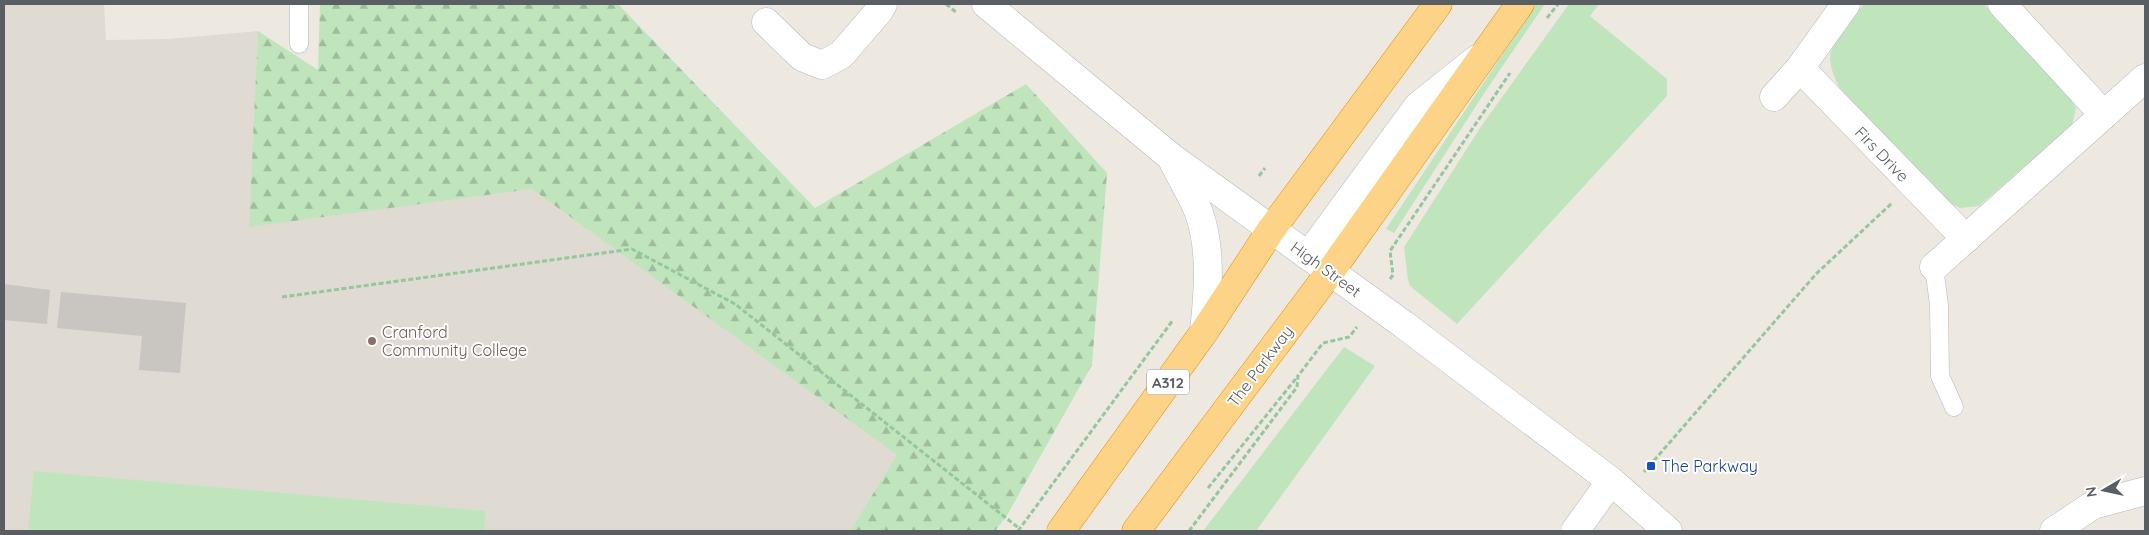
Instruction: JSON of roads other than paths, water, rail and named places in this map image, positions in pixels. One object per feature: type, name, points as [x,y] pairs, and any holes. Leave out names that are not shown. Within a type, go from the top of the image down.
[{"type":"highway","name":"A312","points":[[1061,531],[1204,332],[1271,230],[1438,4]]},
{"type":"highway","name":"The Parkway","points":[[1136,531],[1330,272],[1520,4]]},
{"type":"street","points":[[766,22],[802,57],[822,65],[841,55],[879,12],[883,4]]},
{"type":"street","name":"High Street","points":[[986,4],[1171,157],[1403,324],[1618,488],[1668,531]]},
{"type":"street","points":[[1774,97],[1800,68],[1846,4]]},
{"type":"street","points":[[2002,4],[2104,115]]},
{"type":"street","points":[[1308,256],[1418,106],[1486,52]]},
{"type":"street","name":"Firs Drive","points":[[1800,68],[1911,185],[1966,239]]},
{"type":"street","points":[[1934,267],[2145,78]]},
{"type":"street","points":[[1171,157],[1198,212],[1205,234],[1208,293],[1204,332]]},
{"type":"street","points":[[1575,531],[1618,488]]},
{"type":"street","points":[[2054,531],[2093,506],[2145,491]]},
{"type":"lane","points":[[299,4],[299,44]]},
{"type":"lane","points":[[1934,267],[1939,305],[1940,376],[1954,407]]},
{"type":"place","name":"Cranford Community College","points":[[372,341]]},
{"type":"place","name":"The Parkway","points":[[1651,466]]}]
